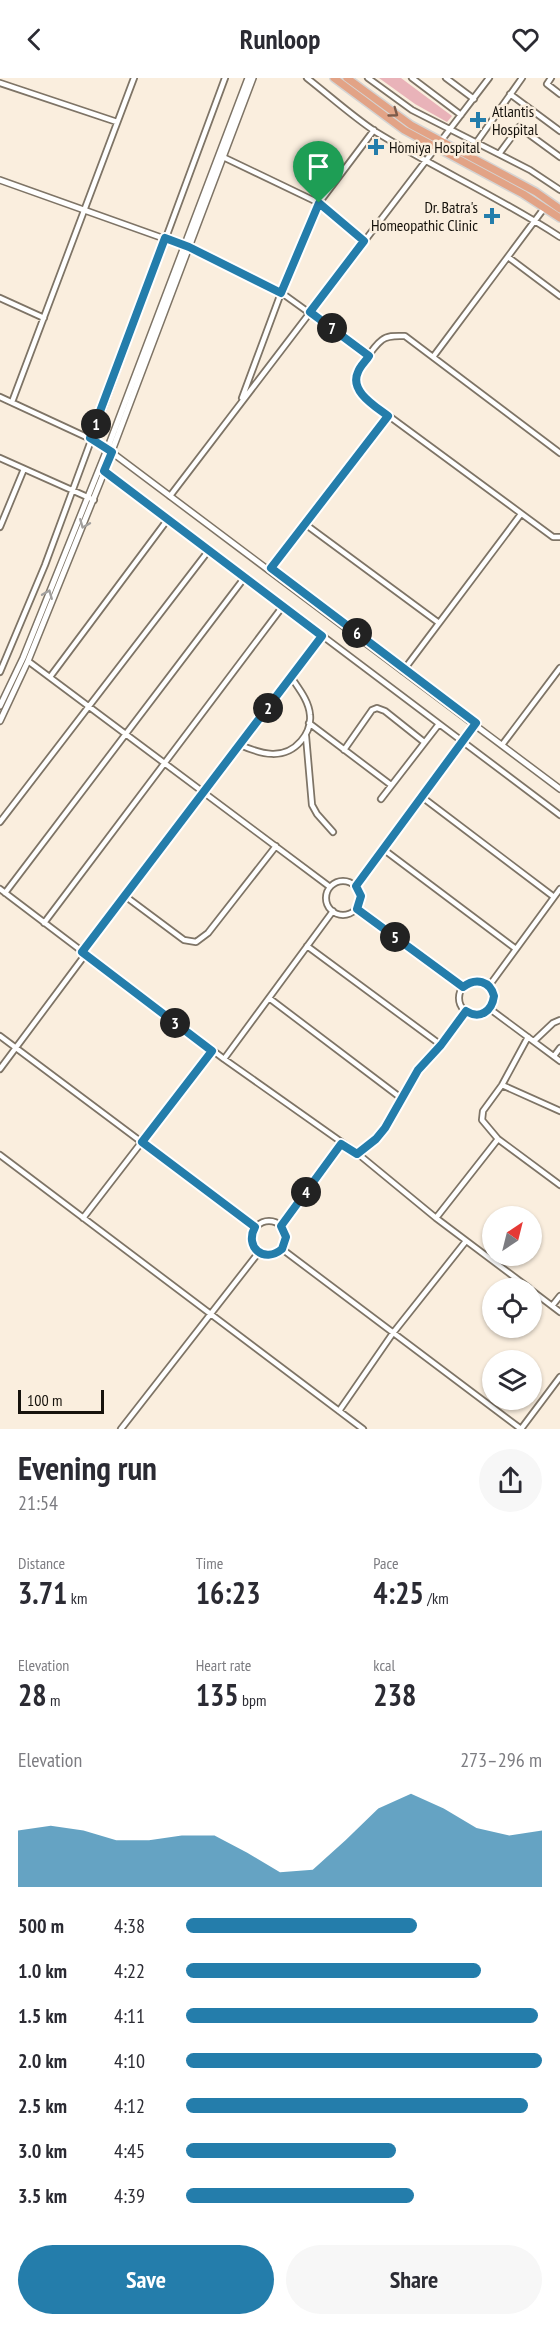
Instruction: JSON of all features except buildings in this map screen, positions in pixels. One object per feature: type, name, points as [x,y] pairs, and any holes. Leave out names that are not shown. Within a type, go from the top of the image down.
[{"type":"main road","points":[[334,78],[404,130],[519,183],[560,209]]},
{"type":"main road","points":[[347,78],[437,145],[545,207],[560,218]]},
{"type":"street","points":[[12,402],[134,78]]},
{"type":"street","points":[[0,672],[45,565],[90,438],[225,78]]},
{"type":"street","points":[[187,246],[248,78]]},
{"type":"street","points":[[7,707],[0,704],[23,658],[87,497],[109,449],[253,78]]},
{"type":"street","points":[[307,78],[374,130],[560,237]]},
{"type":"street","points":[[368,78],[412,110],[530,170],[560,190]]},
{"type":"street","points":[[412,78],[461,115]]},
{"type":"street","points":[[447,78],[474,99]]},
{"type":"street","points":[[171,495],[489,78]]},
{"type":"street","points":[[476,143],[522,78]]},
{"type":"street","points":[[551,78],[547,84],[560,94]]},
{"type":"street","points":[[0,83],[117,122]]},
{"type":"street","points":[[510,94],[560,131]]},
{"type":"street","points":[[499,154],[519,127],[560,157]]},
{"type":"street","points":[[240,403],[281,293],[319,203],[374,130]]},
{"type":"street","points":[[223,157],[319,203],[364,241]]},
{"type":"street","points":[[0,180],[187,246],[281,293],[369,356]]},
{"type":"street","points":[[433,357],[545,207]]},
{"type":"street","points":[[508,256],[560,296]]},
{"type":"street","points":[[0,298],[44,318]]},
{"type":"street","points":[[560,453],[405,336],[382,339],[358,372],[356,382],[362,395],[553,537],[560,537]]},
{"type":"street","points":[[0,397],[109,449],[560,788]]},
{"type":"street","points":[[270,569],[388,416]]},
{"type":"street","points":[[0,721],[28,661],[94,500],[109,449]]},
{"type":"street","points":[[0,458],[94,500]]},
{"type":"street","points":[[0,527],[24,469]]},
{"type":"street","points":[[104,471],[560,815]]},
{"type":"street","points":[[404,670],[521,514]]},
{"type":"street","points":[[50,677],[168,519]]},
{"type":"street","points":[[305,524],[439,623]]},
{"type":"street","points":[[0,822],[90,708],[209,550]]},
{"type":"street","points":[[5,893],[245,577]]},
{"type":"street","points":[[44,923],[283,606]]},
{"type":"street","points":[[0,1068],[125,896],[322,636]]},
{"type":"street","points":[[28,661],[330,886]]},
{"type":"street","points":[[502,744],[560,668]]},
{"type":"street","points":[[291,677],[306,698],[310,716],[306,736],[312,805],[333,832]]},
{"type":"street","points":[[344,750],[372,710],[377,708],[386,711],[424,742]]},
{"type":"street","points":[[309,723],[391,785]]},
{"type":"street","points":[[381,799],[439,724]]},
{"type":"street","points":[[356,886],[475,724]]},
{"type":"street","points":[[240,745],[259,753],[280,754],[295,748],[306,736]]},
{"type":"street","points":[[422,796],[554,897]]},
{"type":"street","points":[[125,896],[184,940],[196,942],[208,933],[276,846]]},
{"type":"street","points":[[382,849],[516,949]]},
{"type":"street","points":[[343,880],[356,886],[361,896],[357,909],[344,915],[333,911],[326,898],[330,886],[343,880]]},
{"type":"street","points":[[0,889],[212,1051],[357,1154],[515,1278]]},
{"type":"street","points":[[489,986],[560,889]]},
{"type":"street","points":[[357,909],[463,987]]},
{"type":"street","points":[[224,1059],[333,911]]},
{"type":"street","points":[[307,946],[441,1045]]},
{"type":"street","points":[[476,981],[489,986],[494,996],[490,1009],[477,1015],[466,1011],[459,998],[463,987],[476,981]]},
{"type":"street","points":[[269,998],[400,1098]]},
{"type":"street","points":[[490,1009],[560,1061]]},
{"type":"street","points":[[357,1154],[376,1139],[385,1128],[418,1070],[441,1045],[466,1011]]},
{"type":"street","points":[[534,1041],[552,1023],[560,1020]]},
{"type":"street","points":[[0,1036],[255,1227]]},
{"type":"street","points":[[528,1037],[502,1085],[482,1115],[483,1120],[498,1139],[560,1185]]},
{"type":"street","points":[[554,1056],[560,1048]]},
{"type":"street","points":[[83,1218],[212,1051]]},
{"type":"street","points":[[502,1085],[560,1111]]},
{"type":"street","points":[[436,1218],[498,1139]]},
{"type":"street","points":[[281,1226],[341,1144]]},
{"type":"street","points":[[0,1155],[363,1429]]},
{"type":"street","points":[[553,1180],[560,1174]]},
{"type":"street","points":[[268,1221],[281,1226],[286,1237],[282,1249],[270,1256],[259,1252],[253,1246],[251,1239],[255,1227],[268,1221]]},
{"type":"street","points":[[339,1411],[393,1333],[466,1241]]},
{"type":"street","points":[[282,1249],[521,1429],[560,1377]]},
{"type":"street","points":[[121,1429],[259,1252]]},
{"type":"street","points":[[552,1306],[560,1296]]},
{"type":"street","points":[[542,1298],[560,1312]]},
{"type":"shaded area","points":[[379,78],[401,78],[452,116],[447,122],[415,104]]},
{"type":"place","name":"Atlantis Hospital","points":[[478,120]]},
{"type":"place","name":"Homiya Hospital","points":[[376,147]]},
{"type":"place","name":"Dr. Batra's Homeopathic Clinic","points":[[492,216]]},
{"type":"route","points":[[319,203],[364,241],[310,312],[369,356],[358,372],[356,382],[362,395],[388,416],[271,568],[476,723],[356,886],[361,896],[357,909],[463,987],[469,982],[482,982],[489,986],[494,996],[493,1004],[484,1014],[471,1014],[466,1011],[441,1045],[418,1070],[385,1128],[376,1139],[357,1154],[341,1144],[281,1226],[285,1231],[285,1244],[276,1254],[270,1256],[257,1251],[253,1246],[251,1239],[255,1227],[142,1142],[212,1051],[82,952],[322,636],[104,471],[112,452],[90,438],[165,238],[189,247],[281,293],[319,203]]}]
